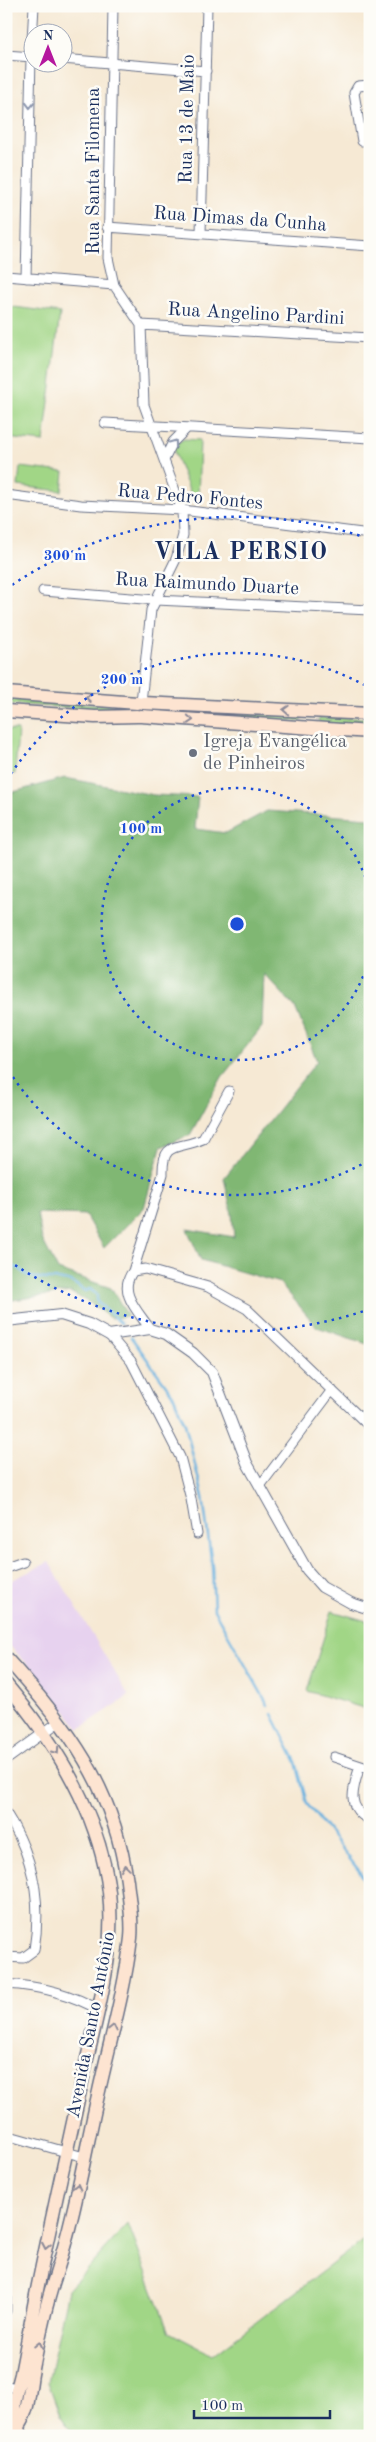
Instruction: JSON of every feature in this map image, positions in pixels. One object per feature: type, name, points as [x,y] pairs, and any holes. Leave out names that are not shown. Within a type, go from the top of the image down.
[{"type":"main road","points":[[6,693],[370,732]]},
{"type":"main road","points":[[6,711],[95,717],[140,708],[370,714]]},
{"type":"main road","points":[[311,727],[312,712]]},
{"type":"main road","name":"Avenida Santo Antônio","points":[[6,1658],[33,1687],[82,1753],[113,1820],[123,1858],[131,1911],[131,1937],[84,2158],[28,2367],[12,2387],[15,2429]]},
{"type":"main road","name":"Avenida Santo Antônio","points":[[6,1684],[61,1757],[82,1799],[97,1836],[106,1868],[110,1901],[110,1937],[99,2010],[67,2154],[28,2367],[25,2415],[15,2429]]},
{"type":"main road","points":[[20,1701],[33,1687]]},
{"type":"street","points":[[33,22],[34,6]]},
{"type":"street","name":"Rua Santa Filomena","points":[[113,6],[107,227],[108,258],[114,284],[140,325],[144,405],[182,510],[183,535],[176,559],[151,610],[140,708]]},
{"type":"street","name":"Rua 13 de Maio","points":[[202,233],[207,6]]},
{"type":"street","points":[[6,54],[22,56]]},
{"type":"street","points":[[72,60],[206,71]]},
{"type":"street","points":[[26,278],[32,72]]},
{"type":"street","points":[[362,141],[354,93],[358,86],[370,85]]},
{"type":"street","name":"Rua Dimas da Cunha","points":[[107,227],[370,246]]},
{"type":"street","points":[[6,276],[114,284]]},
{"type":"street","name":"Rua Angelino Pardini","points":[[140,325],[370,338]]},
{"type":"street","points":[[104,423],[370,438]]},
{"type":"street","points":[[164,460],[172,442],[187,428]]},
{"type":"street","name":"Rua Pedro Fontes","points":[[6,494],[81,505],[182,510],[370,534]]},
{"type":"street","name":"Rua Raimundo Duarte","points":[[43,590],[156,600],[370,610]]},
{"type":"street","points":[[150,1329],[127,1295],[127,1282],[134,1271],[163,1174],[162,1158],[169,1149],[203,1139],[229,1091]]},
{"type":"street","points":[[134,1271],[145,1269],[208,1288],[247,1309],[370,1427]]},
{"type":"street","points":[[6,1320],[61,1315],[89,1324],[109,1335],[131,1361],[180,1457],[191,1498],[197,1534]]},
{"type":"street","points":[[109,1335],[150,1329],[166,1334],[194,1352],[212,1372],[247,1463],[307,1570],[322,1587],[351,1603],[370,1609]]},
{"type":"street","points":[[260,1486],[332,1390]]},
{"type":"street","points":[[6,1568],[23,1562]]},
{"type":"street","points":[[6,1760],[60,1721]]},
{"type":"street","points":[[334,1757],[370,1769]]},
{"type":"street","points":[[360,1766],[352,1793],[354,1806],[359,1814],[370,1820]]},
{"type":"street","points":[[6,1813],[15,1827],[30,1866],[36,1884],[38,1906],[34,1950],[23,1958],[6,1958]]},
{"type":"street","points":[[6,1984],[53,1990],[81,2000],[99,2010]]},
{"type":"street","points":[[6,2135],[84,2158]]},
{"type":"street","points":[[6,2293],[6,2311]]},
{"type":"shaded area","points":[[49,1562],[129,1696],[79,1729],[38,1675],[6,1642],[6,1583]]},
{"type":"green space","points":[[6,306],[60,313],[44,442],[6,438]]},
{"type":"green space","points":[[184,439],[200,440],[198,501],[191,495],[174,451],[177,443]]},
{"type":"green space","points":[[20,467],[64,472],[62,491],[18,486]]},
{"type":"green space","points":[[6,699],[130,706],[127,711],[6,704]]},
{"type":"green space","points":[[151,709],[302,718],[300,721],[151,712]]},
{"type":"green space","points":[[319,718],[370,718],[370,727],[321,724],[318,721]]},
{"type":"green space","points":[[6,730],[18,730],[15,774],[6,773]]},
{"type":"green space","points":[[65,778],[154,795],[198,797],[195,829],[226,833],[267,811],[370,818],[370,1345],[317,1327],[280,1283],[201,1260],[187,1229],[234,1237],[232,1214],[224,1178],[317,1061],[295,1007],[264,974],[262,1027],[222,1077],[190,1135],[161,1147],[144,1208],[104,1248],[85,1215],[37,1213],[42,1239],[58,1270],[111,1288],[128,1316],[110,1318],[90,1303],[70,1292],[6,1301],[6,794]]},
{"type":"green space","points":[[332,1611],[370,1622],[370,1710],[307,1691]]},
{"type":"green space","points":[[128,2224],[169,2332],[213,2355],[370,2235],[370,2436],[75,2436],[60,2415],[48,2382],[68,2290]]},
{"type":"waterway","points":[[6,1266],[19,1268],[24,1273],[36,1278],[64,1280],[73,1283],[85,1291],[90,1289],[97,1295],[97,1302],[121,1323]]},
{"type":"waterway","points":[[131,1337],[173,1395],[185,1424],[203,1497],[212,1566],[214,1610],[268,1705]]},
{"type":"waterway","points":[[272,1714],[296,1762],[307,1804],[360,1872],[370,1889]]},
{"type":"place","name":"Igreja Evangélica de Pinheiros","points":[[193,753]]},
{"type":"district","name":"VILA PERSIO","points":[[241,553]]}]
